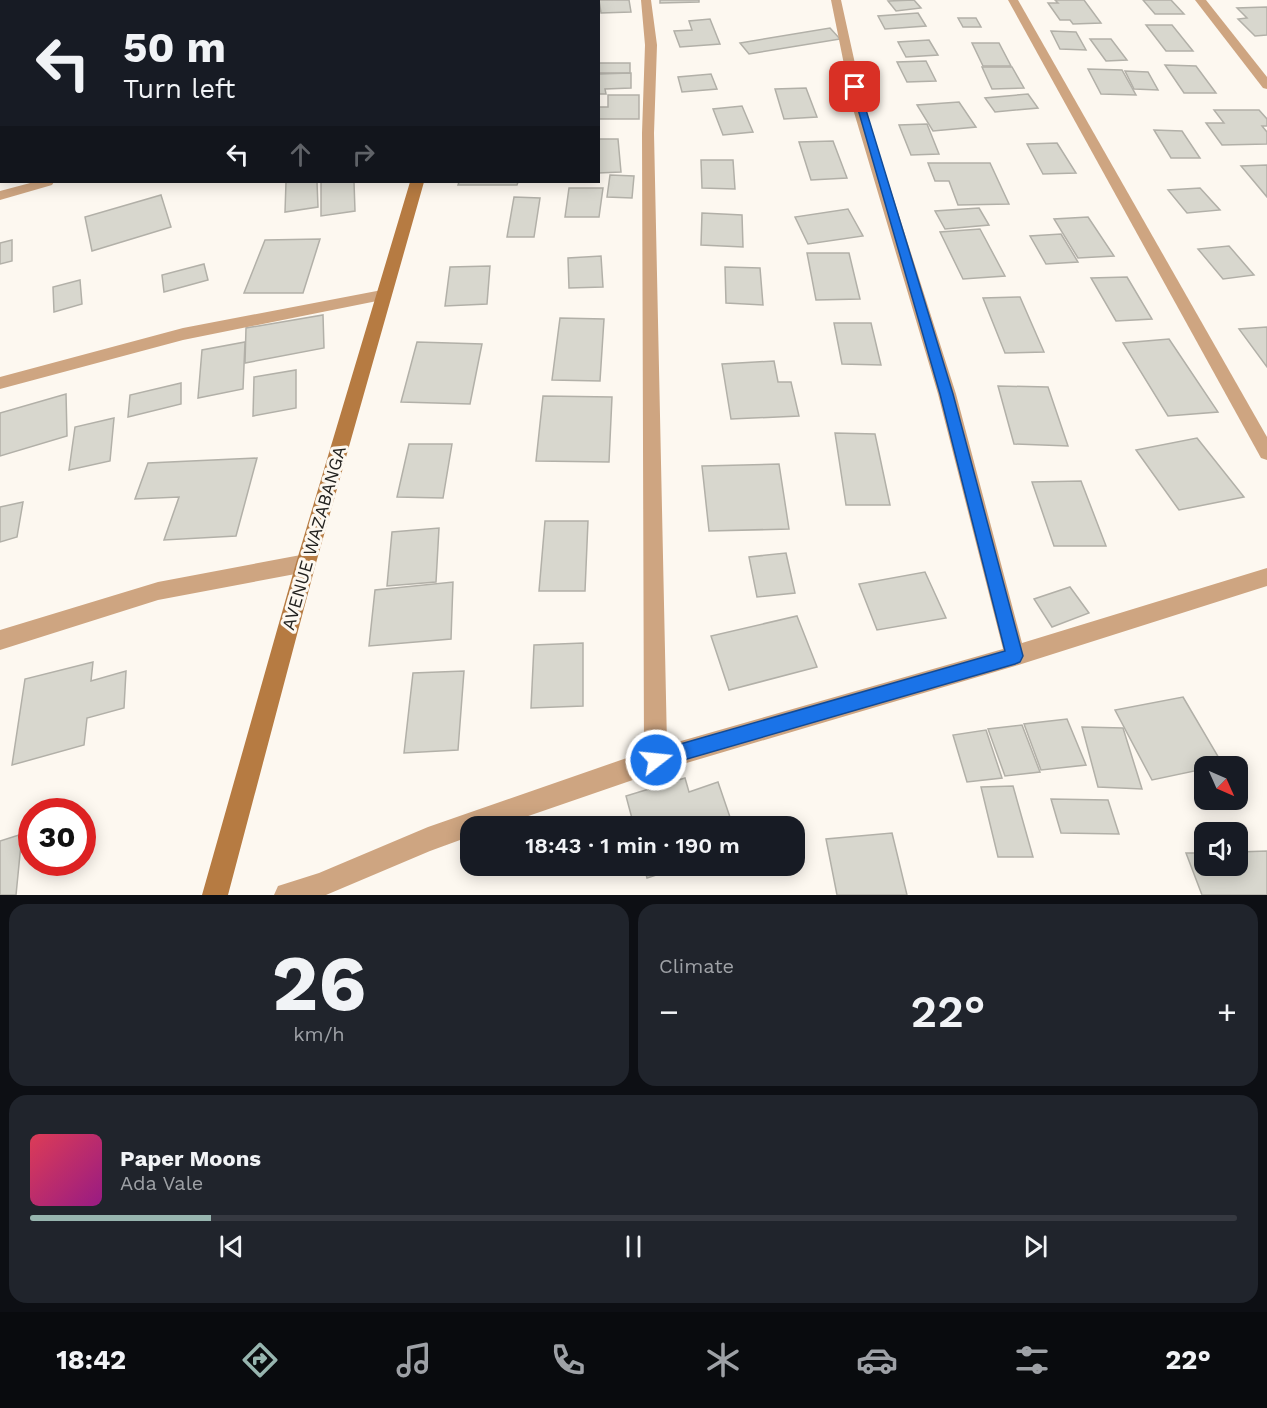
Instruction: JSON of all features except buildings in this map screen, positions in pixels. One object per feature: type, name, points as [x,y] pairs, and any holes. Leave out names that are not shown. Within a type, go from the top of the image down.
[{"type":"main road","name":"AVENUE WAZABANGA","points":[[215,895],[306,563],[382,295],[417,183]]},
{"type":"street","points":[[646,0],[651,45],[648,133],[656,760]]},
{"type":"street","points":[[836,0],[859,109],[947,394],[1015,656]]},
{"type":"street","points":[[1013,0],[1267,453]]},
{"type":"street","points":[[1200,0],[1267,85]]},
{"type":"street","points":[[0,195],[42,183]]},
{"type":"street","points":[[0,383],[183,334],[382,295]]},
{"type":"street","points":[[0,640],[158,591],[306,563]]},
{"type":"street","points":[[287,895],[321,885],[428,839],[656,760],[1015,656],[1267,577]]},
{"type":"route","points":[[656,760],[1015,656],[947,394],[893,223],[859,109],[855,87]]}]
